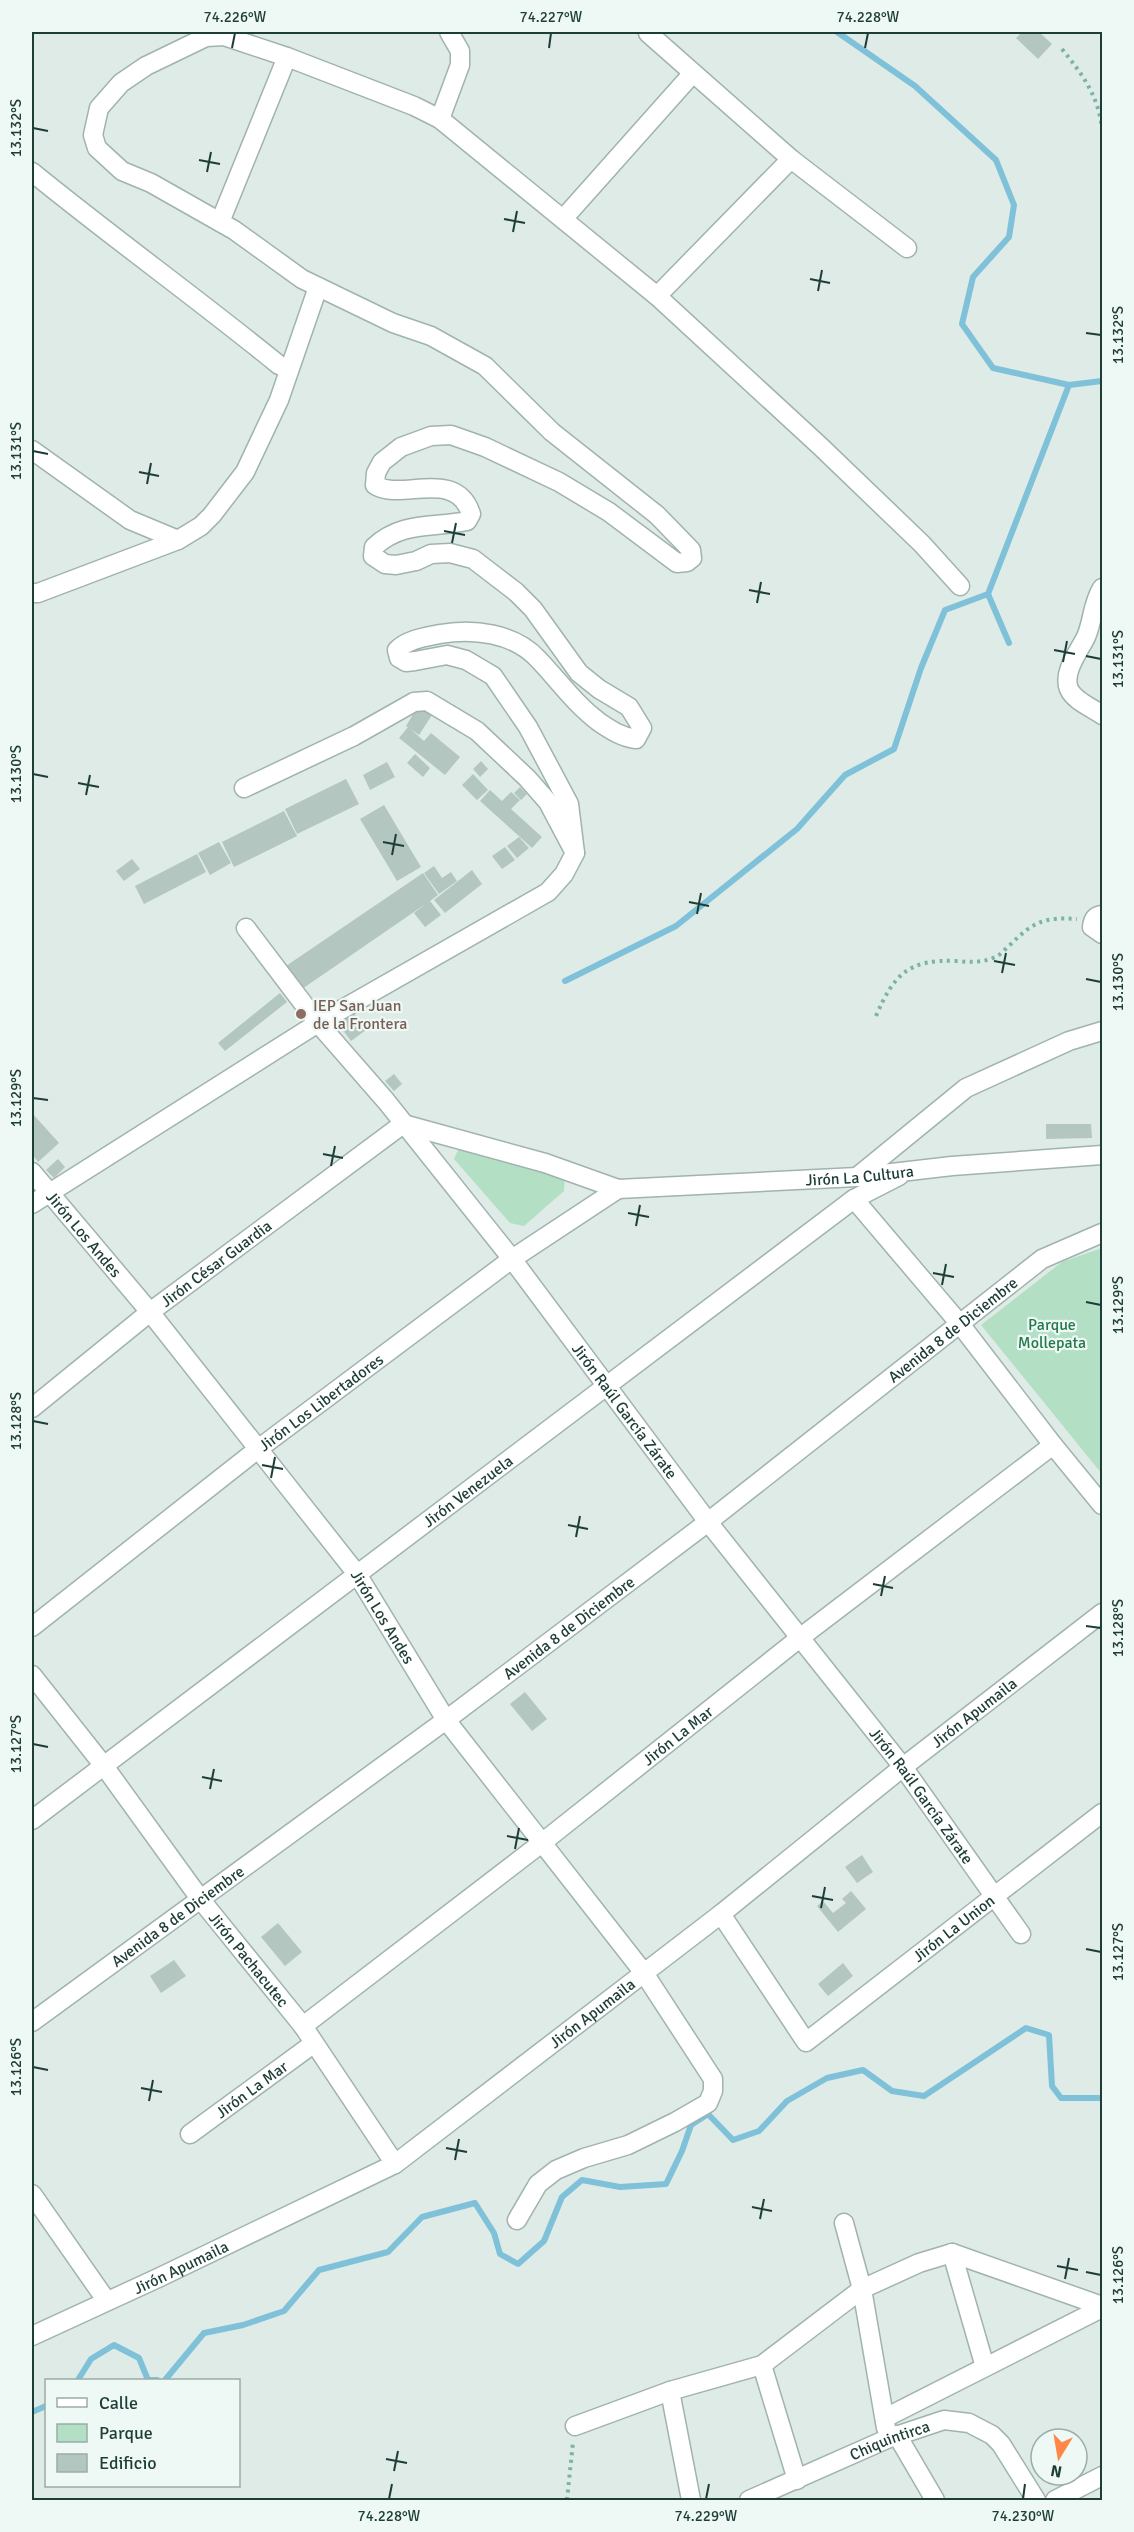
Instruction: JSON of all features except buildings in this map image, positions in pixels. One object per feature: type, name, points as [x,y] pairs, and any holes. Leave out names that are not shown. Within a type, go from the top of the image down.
[{"type":"street","points":[[441,119],[460,65],[460,51],[449,32]]},
{"type":"street","points":[[648,33],[791,159],[907,248]]},
{"type":"street","points":[[32,1204],[318,1023],[548,892],[564,874],[575,853],[569,804],[528,727],[494,676],[466,660],[447,655],[406,662],[399,658],[397,650],[421,638],[445,633],[464,631],[501,637],[537,657],[581,707],[619,735],[636,739],[642,728],[638,718],[629,707],[585,679],[533,609],[516,592],[474,559],[450,553],[431,554],[416,561],[396,565],[385,564],[373,556],[374,547],[391,534],[407,527],[467,521],[471,514],[468,505],[458,496],[442,489],[412,488],[383,491],[375,485],[376,473],[382,462],[401,447],[431,436],[450,435],[485,447],[559,482],[609,512],[677,563],[687,562],[692,558],[692,550],[657,515],[552,432],[485,366],[431,336],[393,323],[302,279],[254,242],[151,183],[122,171],[106,158],[98,148],[93,135],[99,108],[121,82],[146,66],[206,37],[224,36],[287,57],[414,106],[441,119],[657,296],[820,446],[922,544],[960,586]]},
{"type":"street","points":[[220,222],[287,57]]},
{"type":"street","points":[[563,219],[693,73]]},
{"type":"street","points":[[657,296],[791,159]]},
{"type":"street","points":[[32,172],[113,238],[205,305],[279,365],[289,369]]},
{"type":"street","points":[[34,594],[178,540],[201,526],[212,515],[246,472],[279,400],[318,287]]},
{"type":"street","points":[[32,450],[130,520],[178,540]]},
{"type":"street","points":[[1102,588],[1091,614],[1087,635],[1070,669],[1068,685],[1070,692],[1102,715]]},
{"type":"street","points":[[244,788],[354,736],[414,702],[427,701],[477,731],[527,778],[548,802],[575,853]]},
{"type":"street","name":"Jirón Raúl García Zárate","points":[[246,928],[318,1023],[512,1259],[708,1522],[903,1767],[1021,1934]]},
{"type":"street","points":[[857,1177],[966,1088],[1069,1041],[1102,1031]]},
{"type":"street","points":[[403,1124],[545,1163],[618,1189]]},
{"type":"street","name":"Jirón César Guardia","points":[[32,1408],[150,1312],[403,1124]]},
{"type":"street","name":"Jirón La Cultura","points":[[618,1189],[857,1177],[1102,1155]]},
{"type":"street","name":"Jirón Venezuela","points":[[32,1820],[854,1199],[909,1171]]},
{"type":"street","name":"Jirón Los Andes","points":[[32,1172],[150,1312],[357,1574],[446,1720],[644,1973],[713,2079],[713,2091],[708,2103],[628,2145],[584,2158],[556,2170],[538,2184],[517,2220]]},
{"type":"street","name":"Jirón Los Libertadores","points":[[32,1627],[258,1449],[512,1259],[618,1189]]},
{"type":"street","points":[[854,1199],[960,1324],[1102,1505]]},
{"type":"street","name":"Avenida 8 de Diciembre","points":[[32,2022],[446,1720],[708,1522],[1042,1259],[1102,1233]]},
{"type":"street","name":"Jirón La Mar","points":[[303,2026],[543,1842],[801,1637],[1053,1445]]},
{"type":"street","name":"Jirón Apumaila","points":[[32,2336],[106,2300],[159,2278],[395,2163],[720,1914],[903,1767],[1102,1613]]},
{"type":"street","name":"Jirón Pachacutec","points":[[32,1675],[104,1766],[201,1900],[303,2026],[395,2163]]},
{"type":"street","name":"Jirón La Union","points":[[720,1914],[806,2042],[1102,1813]]},
{"type":"street","name":"Jirón La Mar","points":[[190,2134],[314,2044]]},
{"type":"street","points":[[32,2194],[38,2215],[106,2300]]},
{"type":"street","points":[[844,2223],[862,2289],[885,2418],[892,2437],[935,2500]]},
{"type":"street","points":[[952,2253],[986,2367]]},
{"type":"street","points":[[575,2426],[670,2391],[762,2365],[862,2289],[919,2263],[952,2253],[1102,2307]]},
{"type":"street","points":[[885,2418],[1102,2307]]},
{"type":"street","points":[[762,2365],[797,2480]]},
{"type":"street","points":[[670,2391],[691,2500]]},
{"type":"street","name":"Chiquintirca","points":[[749,2500],[774,2496],[797,2480],[892,2437],[944,2420],[969,2422],[992,2435],[1001,2444],[1036,2500]]},
{"type":"street","points":[[1055,2500],[1102,2476]]},
{"type":"path","points":[[1062,49],[1087,81],[1101,116],[1102,130]]},
{"type":"path","points":[[876,1016],[888,990],[911,967],[928,961],[985,962],[997,957],[1014,941],[1046,918],[1099,923]]},
{"type":"path","points":[[567,2500],[575,2426]]},
{"type":"green space","points":[[459,1148],[565,1174],[564,1191],[524,1226],[510,1223],[454,1159]]},
{"type":"green space","name":"Parque Mollepata","points":[[1102,1248],[1102,1474],[981,1325],[1062,1262]]},
{"type":"waterway","points":[[837,32],[915,86],[996,160],[1014,205],[1009,237],[973,277],[962,324],[993,368],[1069,385],[1102,381]]},
{"type":"waterway","points":[[565,981],[676,926],[797,829],[845,775],[894,749],[921,668],[945,610],[988,594],[1069,385]]},
{"type":"waterway","points":[[988,594],[1009,643]]},
{"type":"waterway","points":[[166,2379],[204,2333],[243,2325],[284,2311],[319,2270],[388,2252],[422,2217],[475,2203],[494,2233],[500,2254],[518,2264],[544,2241],[562,2197],[582,2180],[620,2187],[666,2184],[682,2151],[691,2125],[708,2114],[733,2140],[759,2131],[787,2101],[827,2078],[863,2070],[892,2091],[924,2096],[1026,2028],[1049,2035],[1052,2086],[1061,2098],[1102,2098]]},
{"type":"waterway","points":[[79,2379],[91,2359],[114,2345],[139,2358],[148,2379]]},
{"type":"waterway","points":[[32,2412],[45,2406]]},
{"type":"place","name":"IEP San Juan de la Frontera","points":[[301,1014]]}]
